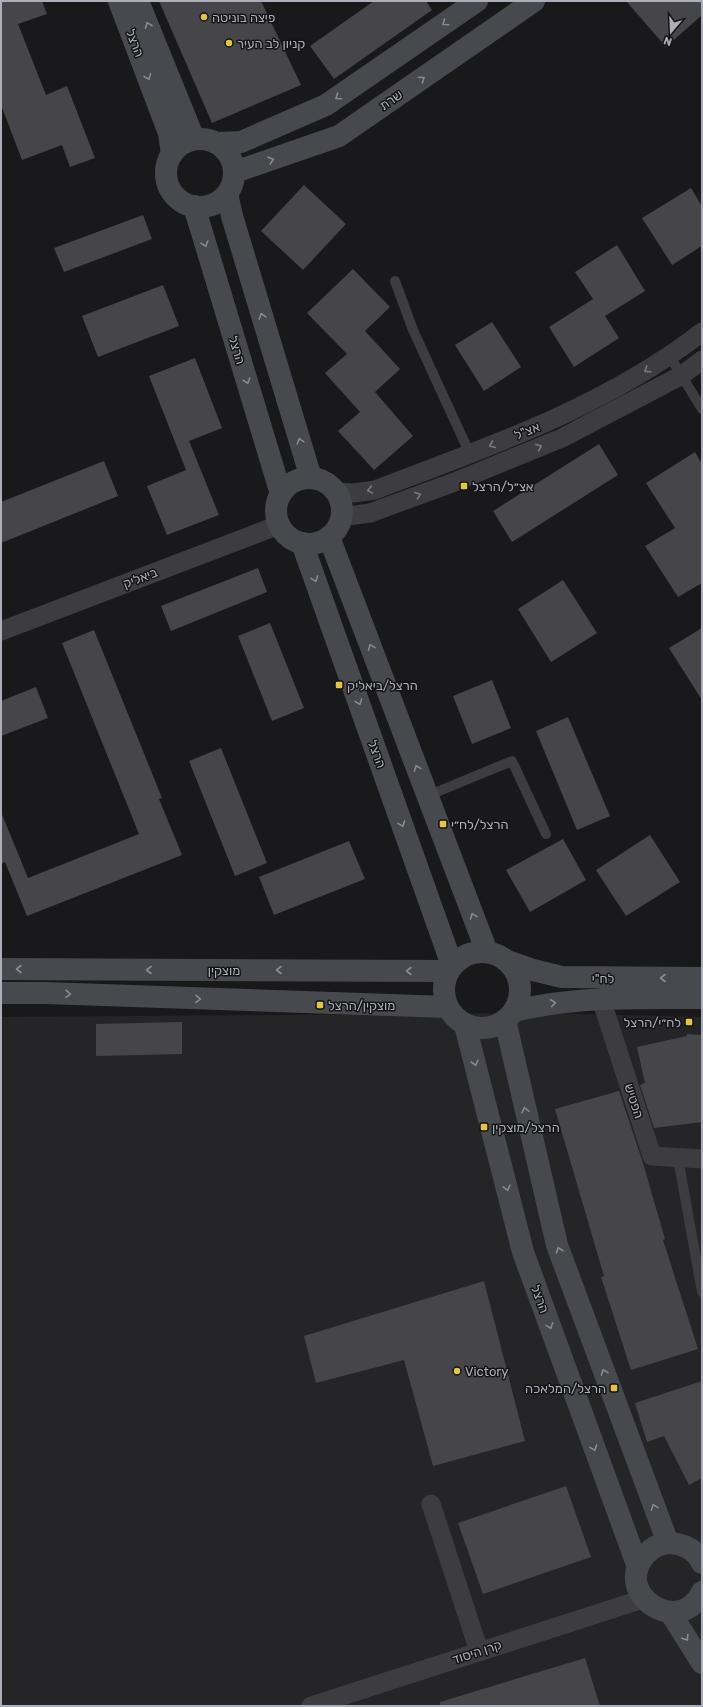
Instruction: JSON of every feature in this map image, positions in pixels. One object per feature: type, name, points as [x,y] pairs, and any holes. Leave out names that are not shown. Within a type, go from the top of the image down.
[{"type":"street","name":"הרצל","points":[[119,1],[169,133],[172,154]]},
{"type":"street","name":"הרצל","points":[[138,1],[194,139]]},
{"type":"street","points":[[217,143],[241,142],[326,105],[477,1]]},
{"type":"street","name":"שרת","points":[[234,172],[339,136],[534,1]]},
{"type":"street","points":[[194,139],[210,140],[217,143],[226,150],[232,161],[234,172],[233,183],[227,194],[212,205],[194,206],[177,198],[169,186],[166,172],[172,154],[178,147],[194,139]]},
{"type":"street","points":[[227,194],[232,216],[311,478]]},
{"type":"street","name":"הרצל","points":[[194,206],[281,494]]},
{"type":"street","name":"אצ\"ל","points":[[336,492],[354,493],[375,490],[547,423],[640,374],[669,356],[702,332]]},
{"type":"street","name":"אצ\"ל","points":[[341,518],[370,513],[452,483],[562,438],[682,375],[702,360]]},
{"type":"street","points":[[311,478],[325,482],[336,492],[342,509],[341,518],[337,528],[329,537],[316,543],[302,543],[285,533],[279,525],[276,509],[281,494],[294,482],[311,478]]},
{"type":"street","name":"ביאליק","points":[[1,631],[279,525]]},
{"type":"street","points":[[329,537],[427,796],[497,956]]},
{"type":"street","name":"הרצל","points":[[302,543],[450,968]]},
{"type":"street","points":[[510,1016],[488,1028],[476,1028],[465,1025],[455,1018],[447,1007],[444,996],[444,983],[450,968],[462,957],[474,952],[497,956],[514,968],[519,980],[520,992],[510,1016],[557,1245],[668,1543]]},
{"type":"street","name":"לח\"י","points":[[497,956],[533,970],[562,977],[702,978]]},
{"type":"street","name":"מוצקין","points":[[1,969],[450,968]]},
{"type":"street","points":[[1,993],[45,993],[447,1007]]},
{"type":"street","name":"לח\"י","points":[[510,1016],[543,1004],[601,998],[702,998]]},
{"type":"street","name":"הפטיש","points":[[601,998],[652,1156],[702,1159]]},
{"type":"street","name":"הרצל","points":[[465,1025],[523,1252],[638,1567]]},
{"type":"street","points":[[431,1504],[479,1651]]},
{"type":"street","points":[[701,1596],[687,1608],[670,1612],[660,1610],[643,1599],[638,1589],[636,1578],[638,1567],[642,1558],[649,1551],[668,1543],[687,1547],[702,1561]]},
{"type":"street","name":"קרן היסוד","points":[[311,1706],[643,1599]]},
{"type":"street","points":[[670,1612],[702,1663]]},
{"type":"lane","points":[[395,281],[413,330],[470,454]]},
{"type":"lane","points":[[669,356],[702,409]]},
{"type":"lane","points":[[427,796],[512,761],[546,834]]},
{"type":"lane","points":[[678,1158],[702,1292]]},
{"type":"shaded area","points":[[543,1013],[702,1017],[702,1706],[1,1706],[1,1017]]},
{"type":"building","points":[[1,1],[42,1],[47,14],[18,24],[46,95],[67,86],[95,158],[70,167],[62,145],[22,160],[1,105]]},
{"type":"building","name":"קניון לב העיר","points":[[159,1],[261,1],[301,85],[212,123]]},
{"type":"building","points":[[374,1],[426,1],[432,10],[334,79],[310,46]]},
{"type":"building","points":[[626,1],[702,1],[702,15],[666,47]]},
{"type":"building","points":[[304,185],[346,224],[303,270],[261,231]]},
{"type":"building","points":[[691,188],[702,206],[702,246],[672,265],[642,218]]},
{"type":"building","points":[[143,215],[152,239],[64,272],[54,248]]},
{"type":"building","points":[[617,245],[645,291],[605,316],[619,338],[574,367],[549,327],[593,299],[575,272]]},
{"type":"building","points":[[353,269],[390,307],[365,331],[400,369],[375,392],[413,436],[374,470],[338,431],[360,412],[325,373],[347,354],[307,313]]},
{"type":"building","points":[[163,285],[179,326],[98,357],[82,316]]},
{"type":"building","points":[[492,322],[521,367],[484,391],[455,345]]},
{"type":"building","points":[[195,358],[222,428],[189,441],[219,515],[167,535],[147,486],[186,470],[149,376]]},
{"type":"building","points":[[599,444],[618,475],[512,542],[493,511]]},
{"type":"building","points":[[695,452],[702,464],[702,583],[678,597],[645,546],[675,528],[646,483]]},
{"type":"building","points":[[104,461],[118,496],[1,543],[1,502]]},
{"type":"building","points":[[258,568],[267,592],[171,631],[161,606]]},
{"type":"building","points":[[563,580],[597,633],[551,662],[518,609]]},
{"type":"building","points":[[270,623],[304,708],[272,721],[238,636]]},
{"type":"building","points":[[702,628],[702,700],[669,648]]},
{"type":"building","points":[[94,630],[162,798],[159,799],[182,855],[27,916],[5,862],[1,864],[1,812],[28,878],[139,834],[62,643]]},
{"type":"building","points":[[492,680],[511,728],[472,744],[453,696]]},
{"type":"building","points":[[36,687],[48,718],[1,736],[1,701]]},
{"type":"building","points":[[568,717],[610,816],[577,830],[536,731]]},
{"type":"building","points":[[221,748],[267,863],[235,876],[189,761]]},
{"type":"building","points":[[650,835],[680,882],[626,916],[596,870]]},
{"type":"building","points":[[563,839],[586,880],[530,912],[506,870]]},
{"type":"building","points":[[349,841],[365,879],[274,915],[259,877]]},
{"type":"building","points":[[182,1022],[182,1054],[96,1056],[96,1024]]},
{"type":"building","points":[[687,1034],[702,1035],[702,1122],[654,1128],[640,1085],[645,1083],[637,1047],[687,1036]]},
{"type":"building","points":[[619,1091],[642,1160],[665,1239],[663,1240],[698,1349],[631,1370],[601,1277],[604,1276],[555,1109]]},
{"type":"building","name":"Victory","points":[[484,1281],[525,1441],[433,1466],[404,1360],[316,1383],[304,1336]]},
{"type":"building","points":[[702,1381],[702,1478],[689,1485],[664,1436],[647,1442],[635,1403]]},
{"type":"building","points":[[566,1486],[591,1557],[483,1594],[458,1523]]},
{"type":"building","points":[[585,1658],[600,1706],[440,1706],[440,1702]]},
{"type":"place","name":"פיצה בוניטה","points":[[204,17]]},
{"type":"place","name":"קניון לב העיר","points":[[229,43]]},
{"type":"place","name":"אצ״ל/הרצל","points":[[464,486]]},
{"type":"place","name":"הרצל/ביאליק","points":[[339,685]]},
{"type":"place","name":"הרצל/לח״י","points":[[443,824]]},
{"type":"place","name":"מוצקין/הרצל","points":[[320,1005]]},
{"type":"place","name":"לח״י/הרצל","points":[[689,1022]]},
{"type":"place","name":"הרצל/מוצקין","points":[[484,1127]]},
{"type":"place","name":"Victory","points":[[457,1371]]},
{"type":"place","name":"הרצל/המלאכה","points":[[614,1388]]}]
